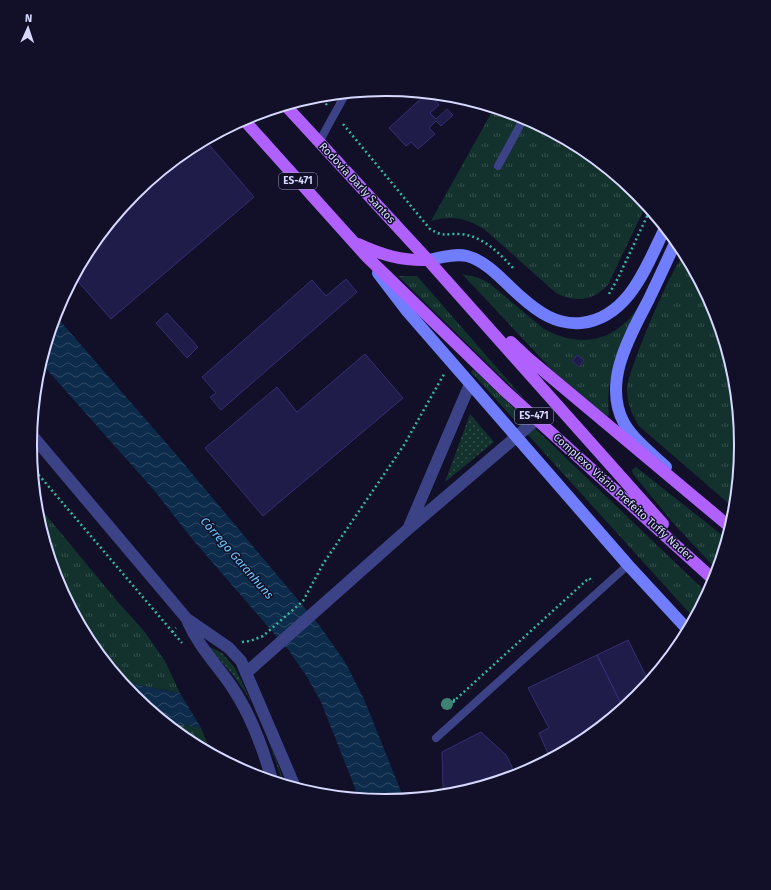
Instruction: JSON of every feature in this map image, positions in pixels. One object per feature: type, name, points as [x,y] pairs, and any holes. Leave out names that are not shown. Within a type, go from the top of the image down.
[{"type":"main road","name":"Rodovia Darly Santos","points":[[289,110],[428,260]]},
{"type":"main road","name":"ES-471","points":[[248,125],[367,257]]},
{"type":"main road","points":[[352,242],[390,257],[428,260],[528,358],[725,523]]},
{"type":"main road","name":"Complexo Viário Prefeito Tuffy Nader","points":[[367,257],[537,419],[708,574]]},
{"type":"main road","name":"Complexo Viário Prefeito Tuffy Nader","points":[[428,260],[705,571]]},
{"type":"street","points":[[428,260],[452,256],[467,256],[481,262],[538,312],[556,320],[572,323],[593,322],[610,314],[622,304],[641,278],[662,233]]},
{"type":"street","points":[[673,248],[622,356],[616,392],[618,404],[624,423],[636,438],[725,523]]},
{"type":"street","points":[[367,257],[406,311],[628,565],[683,625]]},
{"type":"street","points":[[407,530],[470,384]]},
{"type":"street","points":[[246,673],[407,530],[537,419]]},
{"type":"street","points":[[37,441],[187,619],[205,653],[233,689],[244,707],[253,726],[270,774]]},
{"type":"street","points":[[187,619],[229,648],[241,661],[293,781]]},
{"type":"lane","points":[[319,142],[343,99]]},
{"type":"lane","points":[[498,166],[521,124]]},
{"type":"lane","points":[[436,738],[628,565]]},
{"type":"path","points":[[324,102],[430,229],[441,235],[459,234],[474,237],[493,247],[519,274]]},
{"type":"path","points":[[604,298],[610,293],[618,278],[648,215]]},
{"type":"path","points":[[263,636],[303,600],[323,564],[404,445],[446,370]]},
{"type":"path","points":[[39,475],[183,644]]},
{"type":"path","points":[[455,700],[445,700],[442,704],[443,707],[447,708],[589,578],[599,590]]},
{"type":"green space","points":[[491,113],[540,132],[579,155],[615,183],[643,210],[608,285],[596,294],[584,299],[570,298],[556,293],[484,229],[471,222],[452,218],[431,221]]},
{"type":"green space","points":[[680,260],[698,291],[716,333],[727,377],[731,400],[734,445],[729,504],[639,426],[629,404],[627,389],[634,362],[661,296]]},
{"type":"green space","points":[[462,274],[479,278],[489,283],[544,329],[559,336],[574,339],[587,340],[612,332],[624,324],[643,300],[617,356],[610,384],[608,399],[609,415],[607,417],[556,374]]},
{"type":"green space","points":[[398,276],[417,276],[526,401]]},
{"type":"green space","points":[[473,369],[702,589],[690,614],[471,372]]},
{"type":"green space","points":[[470,414],[494,442],[445,482]]},
{"type":"green space","points":[[636,467],[722,535],[712,565],[674,524],[633,474],[632,470]]},
{"type":"green space","points":[[44,513],[144,631],[165,661],[180,693],[132,684],[109,657],[96,639],[73,599],[55,557]]},
{"type":"green space","points":[[206,645],[222,653],[235,668],[252,704],[245,692],[222,662]]},
{"type":"green space","points":[[177,724],[201,728],[208,745]]},
{"type":"green space","points":[[263,727],[283,778],[281,777]]},
{"type":"water","name":"Córrego Garanhuns","points":[[60,321],[174,452],[319,625],[345,662],[364,699],[402,793],[357,792],[321,702],[307,677],[290,652],[193,540],[153,489],[46,369],[55,333]]},
{"type":"water","points":[[132,684],[180,693],[201,728],[177,724],[156,707]]},
{"type":"building","points":[[421,98],[437,100],[436,101],[439,105],[430,113],[436,119],[447,109],[453,115],[441,126],[436,121],[429,128],[435,134],[418,149],[411,142],[406,146],[389,128]]},
{"type":"building","points":[[209,144],[254,197],[111,319],[78,282],[84,271],[96,251],[123,215],[156,183],[173,169]]},
{"type":"building","points":[[346,279],[357,292],[221,410],[210,397],[216,393],[202,377],[312,280],[326,296]]},
{"type":"building","points":[[167,313],[198,347],[187,358],[156,323]]},
{"type":"building","points":[[365,354],[403,398],[263,516],[205,448],[277,387],[297,412]]},
{"type":"building","points":[[577,355],[584,360],[579,367],[572,361]]},
{"type":"building","points":[[628,640],[646,677],[620,702],[597,655]]},
{"type":"building","points":[[597,655],[620,702],[579,735],[548,754],[539,733],[549,728],[528,688]]},
{"type":"building","points":[[481,732],[506,755],[513,769],[476,782],[444,789],[442,752]]}]
